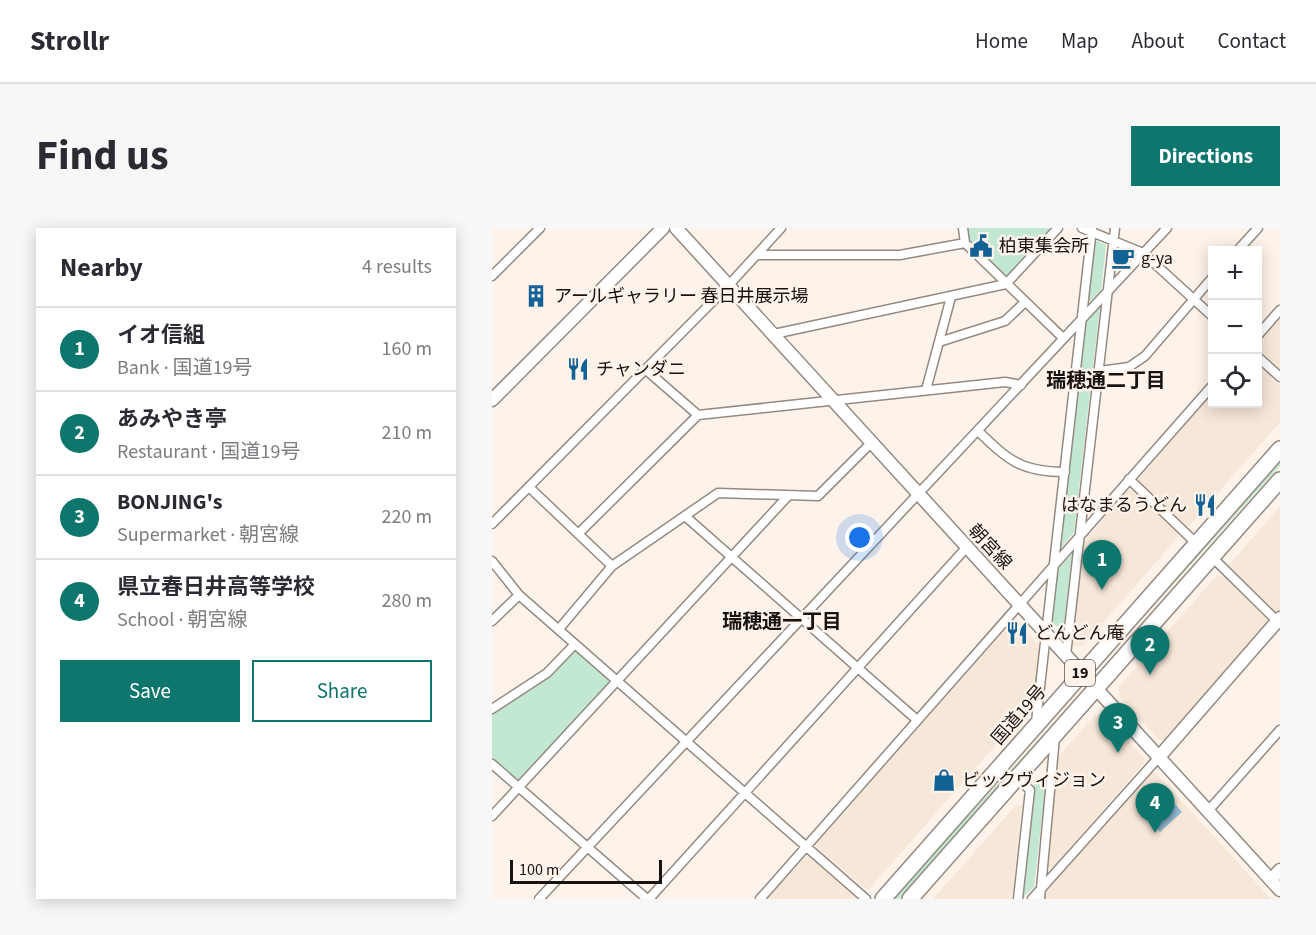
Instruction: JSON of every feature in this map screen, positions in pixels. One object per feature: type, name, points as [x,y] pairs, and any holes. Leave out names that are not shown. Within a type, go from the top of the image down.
[{"type":"highway","name":"国道19号","points":[[883,899],[1280,449]]},
{"type":"highway","name":"19","points":[[910,899],[1280,480]]},
{"type":"street","points":[[492,276],[540,228]]},
{"type":"street","points":[[492,400],[663,228]]},
{"type":"street","name":"朝宮線","points":[[676,228],[1280,890]]},
{"type":"street","points":[[492,524],[728,286],[781,228]]},
{"type":"street","points":[[963,228],[965,243],[1063,338]]},
{"type":"street","points":[[774,334],[1006,284],[1058,228]]},
{"type":"street","points":[[1082,228],[1092,230],[1143,253],[1208,312]]},
{"type":"street","points":[[1066,655],[1115,228]]},
{"type":"street","points":[[539,899],[1167,228]]},
{"type":"street","points":[[1242,246],[1258,228]]},
{"type":"street","points":[[1036,726],[1092,230]]},
{"type":"street","points":[[758,255],[900,255],[965,243]]},
{"type":"street","points":[[1100,371],[1129,366],[1145,356],[1208,282]]},
{"type":"street","points":[[926,390],[951,297]]},
{"type":"street","points":[[939,342],[1005,321],[1024,302]]},
{"type":"street","points":[[1262,330],[1280,310]]},
{"type":"street","points":[[1262,361],[1280,377]]},
{"type":"street","points":[[645,369],[698,415]]},
{"type":"street","points":[[578,534],[698,415],[1005,382],[1020,385]]},
{"type":"street","points":[[759,899],[1021,606],[1129,478],[1208,390]]},
{"type":"street","points":[[978,431],[1013,463],[1036,471],[1065,472]]},
{"type":"street","points":[[559,629],[612,566],[718,493],[818,496],[871,443]]},
{"type":"street","points":[[1129,478],[1196,543]]},
{"type":"street","points":[[529,487],[612,566]]},
{"type":"street","points":[[492,816],[734,558],[788,496]]},
{"type":"street","points":[[685,516],[917,720]]},
{"type":"street","points":[[492,765],[648,899],[966,548]]},
{"type":"street","points":[[1032,899],[1279,621],[1212,557]]},
{"type":"street","points":[[492,561],[519,595],[866,899]]},
{"type":"street","points":[[492,621],[519,595]]},
{"type":"street","points":[[492,709],[547,673],[575,644]]},
{"type":"street","points":[[1208,811],[1280,730]]},
{"type":"street","points":[[1040,899],[1056,734]]},
{"type":"street","points":[[1017,778],[1030,790],[1017,899]]},
{"type":"street","points":[[1271,880],[1280,870]]},
{"type":"shaded area","points":[[1280,317],[1280,369],[1262,353],[1262,338]]},
{"type":"shaded area","points":[[1262,369],[1280,386],[1280,422],[1189,526],[1184,526],[1139,483],[1139,478],[1208,399],[1208,408],[1262,408]]},
{"type":"shaded area","points":[[1128,490],[1133,490],[1178,533],[1178,537],[1083,646],[1073,646],[1082,545]]},
{"type":"shaded area","points":[[1280,506],[1280,609],[1274,612],[1229,565]]},
{"type":"shaded area","points":[[1217,575],[1222,576],[1267,619],[1268,623],[1164,740],[1159,740],[1119,696],[1119,687]]},
{"type":"shaded area","points":[[1013,621],[1018,621],[1040,647],[1032,704],[869,889],[864,888],[817,847],[817,843]]},
{"type":"shaded area","points":[[1103,714],[1144,758],[1144,763],[1052,868],[1046,865],[1058,757],[1095,715]]},
{"type":"shaded area","points":[[1152,772],[1156,773],[1271,899],[1043,899],[1044,894]]},
{"type":"shaded area","points":[[1017,804],[1022,806],[1012,899],[933,899]]},
{"type":"shaded area","points":[[805,857],[810,857],[857,899],[767,899]]},
{"type":"green space","points":[[967,228],[1053,228],[1011,274],[1004,276],[968,241]]},
{"type":"green space","points":[[1095,240],[1106,245],[1101,290],[1087,304]]},
{"type":"green space","points":[[1100,306],[1074,532],[1061,548],[1085,321]]},
{"type":"green space","points":[[1280,460],[1280,466],[1108,656],[1107,655]]},
{"type":"green space","points":[[1072,554],[1063,633],[1052,622],[1057,570]]},
{"type":"green space","points":[[571,652],[576,652],[608,680],[608,685],[521,779],[516,779],[492,759],[492,713]]},
{"type":"green space","points":[[1070,704],[899,899],[893,899],[1026,753]]},
{"type":"green space","points":[[1047,773],[1034,887],[1021,899],[1034,784]]},
{"type":"water","points":[[1158,785],[1182,812],[1160,832],[1136,804]]},
{"type":"place","name":"柏東集会所","points":[[981,246]]},
{"type":"place","name":"g-ya","points":[[1123,258]]},
{"type":"place","name":"アールギャラリー 春日井展示場","points":[[536,296]]},
{"type":"place","name":"チャンダニ","points":[[578,369]]},
{"type":"place","name":"はなまるうどん","points":[[1205,505]]},
{"type":"place","name":"イオ信組","points":[[1102,590]]},
{"type":"place","name":"どんどん庵","points":[[1017,633]]},
{"type":"place","name":"あみやき亭","points":[[1150,675]]},
{"type":"place","name":"BONJING's","points":[[1118,753]]},
{"type":"place","name":"ビックヴィジョン","points":[[944,780]]},
{"type":"place","name":"県立春日井高等学校","points":[[1155,833]]},
{"type":"district","name":"瑞穂通二丁目","points":[[1106,381]]},
{"type":"district","name":"瑞穂通一丁目","points":[[782,622]]}]
